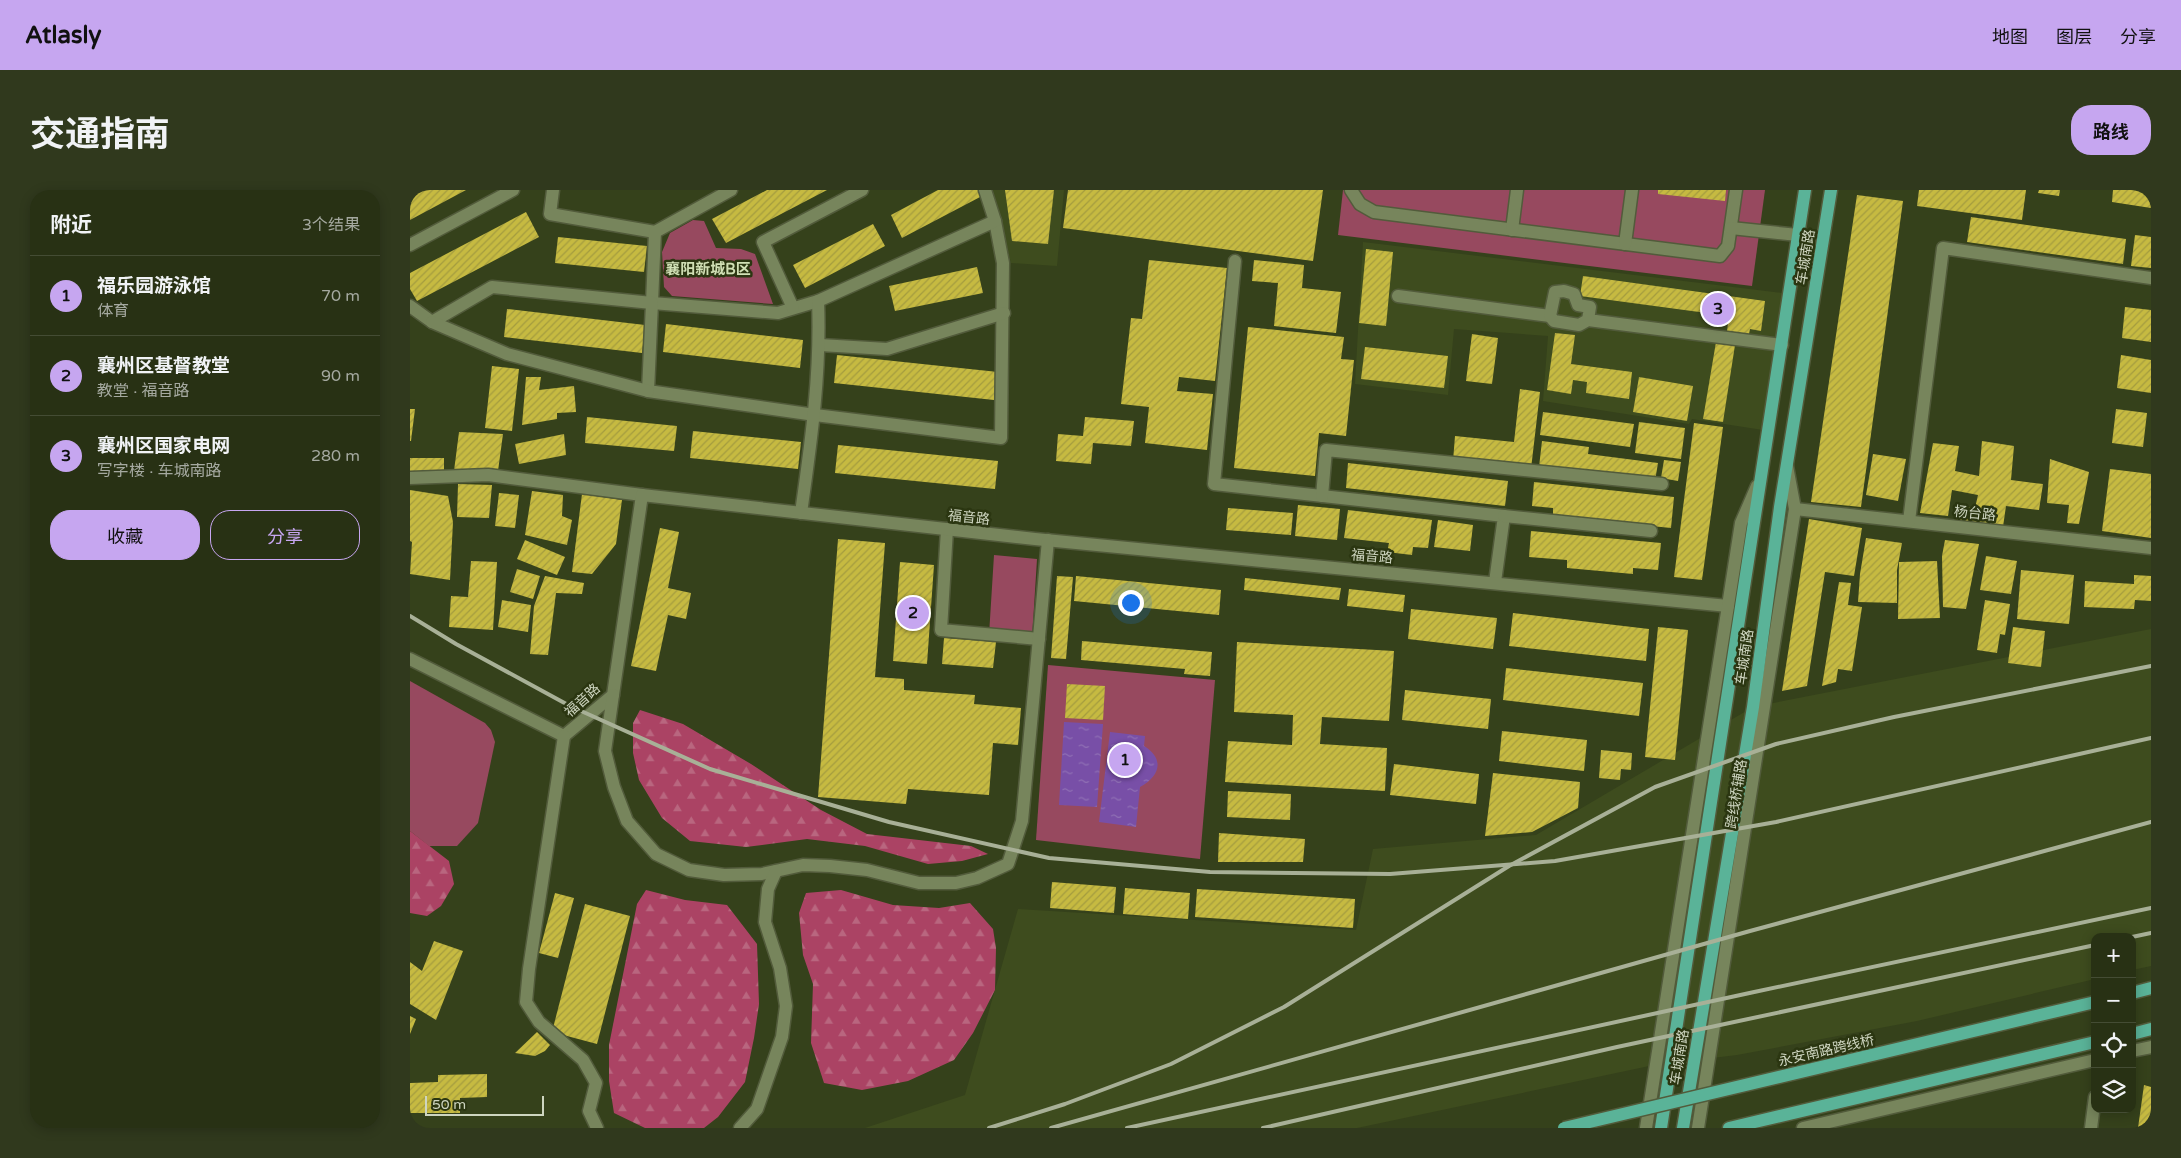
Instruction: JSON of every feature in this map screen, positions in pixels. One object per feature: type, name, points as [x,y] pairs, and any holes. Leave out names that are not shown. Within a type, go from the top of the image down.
[{"type":"main road","name":"车城南路","points":[[1662,1128],[1805,190]]},
{"type":"main road","name":"车城南路","points":[[1683,1128],[1753,707],[1787,465],[1831,190]]},
{"type":"main road","points":[[2136,992],[2151,988]]},
{"type":"main road","name":"永安南路跨线桥","points":[[1564,1128],[2091,1003]]},
{"type":"main road","points":[[2136,1033],[2151,1029]]},
{"type":"main road","points":[[1729,1128],[2091,1043]]},
{"type":"street","points":[[410,245],[513,190]]},
{"type":"street","points":[[553,190],[550,214],[655,232],[731,190]]},
{"type":"street","points":[[793,308],[763,242],[862,190]]},
{"type":"street","points":[[410,306],[432,322],[507,354],[648,391],[815,415],[1001,438],[1004,312],[1003,263],[995,221],[985,190]]},
{"type":"street","points":[[1351,190],[1360,204],[1374,212],[1720,256],[1728,246],[1736,190]]},
{"type":"street","points":[[1512,230],[1517,190]]},
{"type":"street","points":[[1625,244],[1632,190]]},
{"type":"street","points":[[432,322],[492,287],[778,313],[818,301],[995,221]]},
{"type":"street","points":[[1731,228],[1798,235]]},
{"type":"street","points":[[648,391],[655,232]]},
{"type":"street","points":[[1909,521],[1943,248],[2151,278]]},
{"type":"street","points":[[1235,261],[1214,484],[1651,531]]},
{"type":"street","points":[[1550,316],[1555,292],[1564,291],[1574,294],[1578,305],[1590,307],[1588,320]]},
{"type":"street","points":[[1398,296],[1550,316],[1554,321],[1579,325],[1588,320],[1782,345]]},
{"type":"street","points":[[801,513],[815,415],[820,346],[818,301]]},
{"type":"street","points":[[820,346],[887,349],[1004,312]]},
{"type":"street","points":[[1322,496],[1326,450],[1662,484]]},
{"type":"street","name":"跨线桥辅路","points":[[1698,1128],[1795,509],[1787,465]]},
{"type":"street","points":[[410,478],[488,475],[642,495]]},
{"type":"street","points":[[1646,1128],[1741,522],[1762,477]]},
{"type":"street","name":"福音路","points":[[410,659],[564,736],[613,695],[642,495],[1048,540],[1728,606]]},
{"type":"street","name":"杨台路","points":[[1795,509],[2151,548]]},
{"type":"street","points":[[1495,582],[1504,516]]},
{"type":"street","points":[[947,529],[941,630],[1039,639]]},
{"type":"street","points":[[613,695],[605,751],[614,787],[627,821],[656,854],[689,870],[724,875],[762,874],[803,865],[867,870],[920,882],[956,883],[977,878],[1008,864],[1022,821],[1048,540]]},
{"type":"street","points":[[564,736],[529,969],[526,1002],[539,1022],[583,1060],[596,1083],[589,1111],[597,1128]]},
{"type":"street","points":[[740,1128],[757,1109],[782,1037],[786,1006],[780,968],[765,922],[768,889],[776,871]]},
{"type":"street","points":[[2136,1050],[2151,1047]]},
{"type":"street","points":[[1803,1128],[2091,1061]]},
{"type":"street","points":[[2091,1128],[2093,1113]]},
{"type":"shaded area","points":[[991,190],[1064,190],[1057,266],[1011,263]]},
{"type":"shaded area","points":[[1343,190],[1765,190],[1752,286],[1338,235]]},
{"type":"shaded area","points":[[693,220],[704,221],[716,248],[741,249],[755,254],[773,304],[672,296],[664,287],[662,252],[670,233]]},
{"type":"shaded area","points":[[1363,242],[1783,293],[1763,430],[1692,419],[1689,424],[1543,401],[1548,336],[1454,329],[1448,395],[1355,384]]},
{"type":"shaded area","points":[[994,555],[1037,559],[1032,639],[989,635]]},
{"type":"shaded area","points":[[2151,629],[2151,966],[2136,969],[2136,933],[2091,933],[2091,980],[1917,1021],[1737,1055],[1654,1065],[1357,1128],[865,1128],[965,1095],[1018,909],[1356,930],[1373,849],[1536,835],[1753,707]]},
{"type":"shaded area","points":[[1048,665],[1215,680],[1200,859],[1036,840]]},
{"type":"shaded area","points":[[410,681],[485,723],[491,730],[495,742],[478,823],[457,846],[429,846],[410,831]]},
{"type":"green space","points":[[640,710],[683,724],[751,764],[821,810],[867,834],[971,846],[988,854],[962,861],[928,864],[865,846],[807,839],[746,847],[690,841],[662,818],[639,780],[633,753],[633,723]]},
{"type":"green space","points":[[410,831],[449,861],[454,884],[441,906],[427,916],[410,913]]},
{"type":"green space","points":[[646,890],[685,900],[727,905],[757,944],[759,1004],[745,1082],[718,1117],[704,1128],[645,1128],[614,1113],[609,1081],[609,1045],[637,904]]},
{"type":"green space","points":[[841,890],[893,905],[939,908],[970,903],[993,929],[996,948],[995,990],[973,1033],[954,1060],[908,1081],[862,1090],[824,1083],[811,1043],[813,984],[803,955],[799,913],[806,893]]},
{"type":"water","points":[[1064,722],[1103,724],[1097,807],[1059,805]]},
{"type":"water","points":[[1110,732],[1145,736],[1144,746],[1151,751],[1157,762],[1156,773],[1147,783],[1140,787],[1136,827],[1099,822]]},
{"type":"building","points":[[410,190],[466,190],[410,220]]},
{"type":"building","points":[[767,190],[827,190],[726,243],[712,219]]},
{"type":"building","points":[[938,190],[979,190],[982,196],[902,238],[891,215]]},
{"type":"building","points":[[1005,190],[1054,190],[1048,244],[1012,241]]},
{"type":"building","points":[[1068,190],[1323,190],[1313,261],[1063,228]]},
{"type":"building","points":[[1658,190],[1726,190],[1725,201],[1658,194]]},
{"type":"building","points":[[1919,190],[2026,190],[2022,220],[1917,206]]},
{"type":"building","points":[[2039,190],[2060,190],[2059,196],[2038,193]]},
{"type":"building","points":[[2113,190],[2151,190],[2151,208],[2112,202]]},
{"type":"building","points":[[1857,195],[1903,201],[1861,507],[1811,502]]},
{"type":"building","points":[[526,212],[539,237],[417,301],[410,289],[410,273]]},
{"type":"building","points":[[1971,217],[2126,239],[2123,264],[1967,242]]},
{"type":"building","points":[[873,224],[885,246],[805,288],[793,265]]},
{"type":"building","points":[[2135,235],[2151,237],[2151,268],[2131,266]]},
{"type":"building","points":[[558,237],[647,246],[644,272],[555,263]]},
{"type":"building","points":[[1366,249],[1393,252],[1386,326],[1359,323]]},
{"type":"building","points":[[1149,260],[1227,268],[1215,381],[1179,377],[1177,391],[1213,394],[1207,450],[1145,443],[1149,407],[1121,404],[1131,318],[1142,319]]},
{"type":"building","points":[[1254,260],[1304,265],[1302,288],[1341,292],[1336,333],[1274,326],[1278,283],[1252,281]]},
{"type":"building","points":[[977,267],[983,293],[895,311],[889,286]]},
{"type":"building","points":[[1583,276],[1765,301],[1761,331],[1750,329],[1749,334],[1727,331],[1729,316],[1580,296]]},
{"type":"building","points":[[2125,307],[2151,310],[2151,342],[2122,338]]},
{"type":"building","points":[[507,309],[645,325],[642,353],[504,337]]},
{"type":"building","points":[[666,324],[803,340],[800,368],[663,352]]},
{"type":"building","points":[[1248,327],[1344,337],[1341,359],[1354,360],[1346,436],[1319,433],[1315,476],[1234,468]]},
{"type":"building","points":[[1555,333],[1575,335],[1571,364],[1632,372],[1629,399],[1586,393],[1587,382],[1573,380],[1571,394],[1547,390]]},
{"type":"building","points":[[1472,334],[1498,338],[1492,384],[1466,381]]},
{"type":"building","points":[[1716,342],[1735,345],[1723,422],[1703,419]]},
{"type":"building","points":[[1365,347],[1448,356],[1444,388],[1361,379]]},
{"type":"building","points":[[837,355],[998,372],[994,400],[834,383]]},
{"type":"building","points":[[2121,355],[2151,360],[2151,393],[2117,388]]},
{"type":"building","points":[[492,366],[519,369],[512,431],[485,428]]},
{"type":"building","points":[[526,377],[541,377],[539,390],[574,386],[576,412],[557,413],[557,419],[522,425]]},
{"type":"building","points":[[1639,377],[1693,386],[1687,421],[1633,412]]},
{"type":"building","points":[[1520,389],[1540,392],[1531,469],[1453,461],[1455,436],[1514,442]]},
{"type":"building","points":[[410,409],[415,409],[411,441],[410,441]]},
{"type":"building","points":[[2116,409],[2147,413],[2143,447],[2112,443]]},
{"type":"building","points":[[1543,412],[1634,424],[1630,447],[1540,435]]},
{"type":"building","points":[[587,417],[677,426],[674,451],[585,443]]},
{"type":"building","points":[[1085,417],[1134,421],[1131,446],[1093,443],[1091,464],[1056,461],[1058,434],[1083,436]]},
{"type":"building","points":[[1639,422],[1685,428],[1681,459],[1635,453]]},
{"type":"building","points":[[1694,423],[1723,427],[1702,580],[1674,577]]},
{"type":"building","points":[[693,431],[801,442],[798,469],[690,458]]},
{"type":"building","points":[[459,432],[503,434],[498,471],[454,471]]},
{"type":"building","points":[[564,434],[566,455],[519,464],[515,444]]},
{"type":"building","points":[[1542,441],[1589,447],[1588,454],[1658,463],[1655,481],[1539,467]]},
{"type":"building","points":[[1982,441],[2014,446],[2011,480],[2043,484],[2039,510],[2006,506],[2003,527],[1954,521],[1955,507],[1975,508],[1978,495],[1952,490],[1948,516],[1920,513],[1933,443],[1959,446],[1955,471],[1979,476]]},
{"type":"building","points":[[838,445],[998,461],[995,489],[835,473]]},
{"type":"building","points":[[1873,454],[1906,459],[1898,501],[1866,495]]},
{"type":"building","points":[[410,458],[444,458],[444,471],[410,471]]},
{"type":"building","points":[[2050,459],[2089,472],[2079,524],[2067,523],[2069,505],[2047,503]]},
{"type":"building","points":[[1664,460],[1681,462],[1678,481],[1661,478]]},
{"type":"building","points":[[1348,463],[1508,481],[1505,506],[1346,488]]},
{"type":"building","points":[[2110,469],[2151,474],[2151,538],[2102,531]]},
{"type":"building","points":[[1534,482],[1674,497],[1671,528],[1553,516],[1553,508],[1532,506]]},
{"type":"building","points":[[458,484],[492,485],[489,518],[457,517]]},
{"type":"building","points":[[410,490],[448,496],[453,522],[450,580],[410,574],[412,542],[410,541]]},
{"type":"building","points":[[532,491],[563,495],[562,516],[572,520],[567,545],[525,535]]},
{"type":"building","points":[[499,493],[519,495],[515,528],[495,526]]},
{"type":"building","points":[[582,494],[622,500],[616,544],[592,574],[572,572]]},
{"type":"building","points":[[1298,505],[1340,509],[1337,540],[1295,536]]},
{"type":"building","points":[[1228,508],[1293,513],[1291,535],[1226,530]]},
{"type":"building","points":[[1348,510],[1432,520],[1428,548],[1413,547],[1412,555],[1387,552],[1389,543],[1344,538]]},
{"type":"building","points":[[1809,519],[1862,528],[1854,576],[1825,572],[1807,686],[1782,691]]},
{"type":"building","points":[[1438,520],[1473,525],[1470,551],[1434,547]]},
{"type":"building","points":[[660,528],[679,532],[668,588],[691,593],[686,619],[668,615],[656,671],[631,666]]},
{"type":"building","points":[[1531,531],[1661,543],[1658,570],[1633,568],[1633,574],[1567,568],[1567,560],[1529,557]]},
{"type":"building","points":[[1866,538],[1902,543],[1897,570],[1897,603],[1858,602]]},
{"type":"building","points":[[838,539],[885,543],[875,677],[904,679],[904,690],[975,695],[974,704],[1021,708],[1018,745],[993,743],[989,795],[908,789],[906,804],[818,797]]},
{"type":"building","points":[[525,540],[565,557],[557,575],[517,559]]},
{"type":"building","points":[[1945,540],[1979,544],[1966,609],[1943,607],[1942,556]]},
{"type":"building","points":[[1986,556],[2017,561],[2011,594],[1980,590]]},
{"type":"building","points":[[471,561],[497,562],[493,630],[449,627],[451,596],[468,597]]},
{"type":"building","points":[[1937,561],[1940,618],[1898,619],[1899,562]]},
{"type":"building","points":[[900,562],[934,565],[927,664],[893,661]]},
{"type":"building","points":[[517,569],[540,576],[533,599],[510,592]]},
{"type":"building","points":[[2021,570],[2074,575],[2069,624],[2017,619]]},
{"type":"building","points":[[2134,575],[2151,576],[2151,601],[2135,600],[2134,609],[2084,607],[2085,581],[2134,584]]},
{"type":"building","points":[[545,576],[584,583],[582,594],[556,593],[548,655],[530,654],[534,606]]},
{"type":"building","points":[[1057,576],[1073,577],[1066,659],[1051,658]]},
{"type":"building","points":[[1076,576],[1221,590],[1219,615],[1074,601]]},
{"type":"building","points":[[1245,578],[1341,588],[1339,600],[1244,590]]},
{"type":"building","points":[[1839,582],[1851,583],[1848,605],[1862,607],[1852,671],[1838,669],[1836,682],[1822,686]]},
{"type":"building","points":[[1349,589],[1405,595],[1403,612],[1347,606]]},
{"type":"building","points":[[502,600],[531,605],[528,632],[498,627]]},
{"type":"building","points":[[1985,600],[2010,604],[2005,635],[2000,634],[1997,653],[1977,650]]},
{"type":"building","points":[[1411,609],[1497,618],[1493,649],[1408,639]]},
{"type":"building","points":[[1513,613],[1649,629],[1646,661],[1509,646]]},
{"type":"building","points":[[1658,627],[1688,630],[1675,760],[1645,757]]},
{"type":"building","points":[[2013,627],[2045,631],[2041,667],[2008,663]]},
{"type":"building","points":[[944,638],[996,642],[993,668],[942,664]]},
{"type":"building","points":[[1082,641],[1212,652],[1210,676],[1184,674],[1185,669],[1081,660]]},
{"type":"building","points":[[1237,642],[1394,651],[1389,721],[1322,717],[1320,744],[1387,748],[1385,791],[1225,782],[1228,741],[1292,745],[1293,715],[1234,712]]},
{"type":"building","points":[[1506,668],[1643,683],[1639,716],[1503,700]]},
{"type":"building","points":[[1067,684],[1105,686],[1103,720],[1065,718]]},
{"type":"building","points":[[1405,690],[1491,699],[1488,729],[1402,720]]},
{"type":"building","points":[[1502,731],[1587,740],[1584,771],[1499,761]]},
{"type":"building","points":[[1601,750],[1632,753],[1631,770],[1621,769],[1620,780],[1599,778]]},
{"type":"building","points":[[1394,764],[1479,774],[1476,804],[1390,795]]},
{"type":"building","points":[[1493,773],[1580,782],[1578,808],[1532,832],[1485,836]]},
{"type":"building","points":[[1228,791],[1291,794],[1290,820],[1227,817]]},
{"type":"building","points":[[1219,833],[1305,839],[1303,862],[1218,862]]},
{"type":"building","points":[[1052,882],[1116,887],[1114,913],[1050,908]]},
{"type":"building","points":[[1125,888],[1190,893],[1188,919],[1123,914]]},
{"type":"building","points":[[1197,889],[1355,899],[1353,928],[1195,917]]},
{"type":"building","points":[[555,893],[574,898],[558,958],[539,953]]},
{"type":"building","points":[[585,904],[630,916],[597,1044],[552,1032]]},
{"type":"building","points":[[434,941],[463,951],[436,1020],[410,1004],[410,962],[422,971]]},
{"type":"building","points":[[410,1016],[416,1019],[410,1034]]},
{"type":"building","points":[[537,1032],[550,1045],[545,1051],[535,1056],[515,1053]]},
{"type":"building","points":[[487,1074],[487,1097],[460,1098],[460,1113],[410,1113],[410,1083],[438,1082],[438,1075]]},
{"type":"building","points":[[2144,1085],[2151,1087],[2151,1128],[2138,1128]]},
{"type":"railway","points":[[410,616],[456,644],[570,706],[710,769],[889,822],[1049,858],[1210,872],[1390,874],[1555,861],[1776,822],[2151,738]]},
{"type":"railway","points":[[989,1128],[1065,1104],[1171,1064],[1284,1007],[1509,866],[1655,787],[1776,744],[1894,717],[2151,666]]},
{"type":"railway","points":[[1051,1128],[1750,931],[2151,822]]},
{"type":"railway","points":[[1127,1128],[2151,908]]},
{"type":"railway","points":[[2136,936],[2151,933]]},
{"type":"railway","points":[[1263,1128],[1617,1047],[2091,946]]},
{"type":"place","name":"襄州区国家电网","points":[[1718,309]]},
{"type":"place","name":"襄州区基督教堂","points":[[913,613]]},
{"type":"place","name":"福乐园游泳馆","points":[[1125,760]]},
{"type":"district","name":"襄阳新城B区","points":[[708,269]]}]
